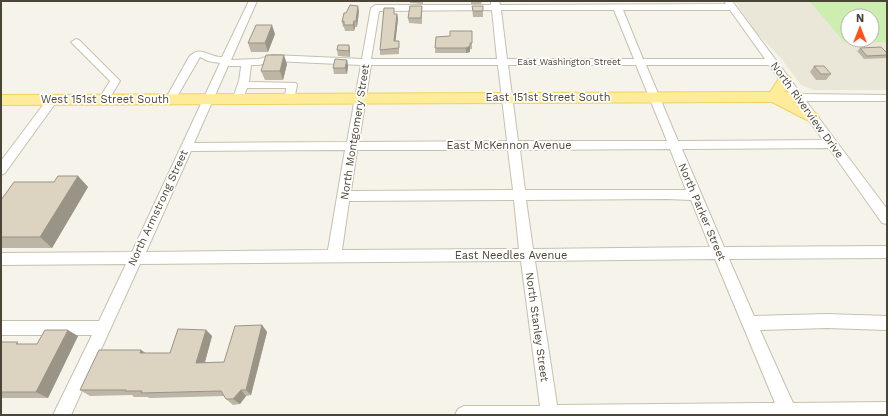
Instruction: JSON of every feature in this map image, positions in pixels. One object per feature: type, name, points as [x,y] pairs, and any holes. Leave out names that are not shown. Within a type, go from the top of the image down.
[{"type":"main road","points":[[785,80],[774,97],[812,117]]},
{"type":"main road","name":"East 151st Street South","points":[[209,98],[241,92],[290,98],[797,97]]},
{"type":"main road","name":"West 151st Street South","points":[[1,100],[209,98]]},
{"type":"street","name":"North Armstrong Street","points":[[62,415],[136,258],[253,1]]},
{"type":"street","points":[[496,4],[617,7],[730,4]]},
{"type":"street","name":"North Montgomery Street","points":[[334,256],[375,8],[496,4]]},
{"type":"street","name":"North Stanley Street","points":[[496,4],[519,195],[550,415]]},
{"type":"street","name":"North Riverview Drive","points":[[730,4],[887,219]]},
{"type":"street","name":"North Parker Street","points":[[617,7],[719,253],[788,413]]},
{"type":"street","points":[[76,42],[115,81],[104,98]]},
{"type":"street","name":"East Washington Street","points":[[171,98],[194,56],[202,52],[216,60],[245,63],[281,58],[366,62],[772,62]]},
{"type":"street","points":[[241,92],[246,68],[245,63]]},
{"type":"street","name":"East 151st Street South","points":[[797,97],[887,98]]},
{"type":"street","points":[[1,170],[53,99]]},
{"type":"street","name":"East McKennon Avenue","points":[[186,147],[831,144]]},
{"type":"street","points":[[344,196],[695,195]]},
{"type":"street","name":"East Needles Avenue","points":[[1,259],[318,258],[334,256],[887,252]]},
{"type":"street","points":[[749,323],[887,323]]},
{"type":"street","points":[[1,328],[102,328]]},
{"type":"street","points":[[464,415],[887,411]]},
{"type":"shaded area","points":[[735,2],[810,2],[840,36],[840,48],[880,48],[880,42],[887,42],[887,90],[814,90],[801,85],[779,56],[755,31]]},
{"type":"green space","points":[[734,1],[887,1],[887,42],[880,42],[880,8],[840,8],[840,37],[810,2]]},
{"type":"building","points":[[350,5],[358,6],[356,21],[354,21],[353,25],[344,25],[344,21],[342,22],[344,13],[346,13]]},
{"type":"building","points":[[410,6],[422,6],[421,18],[408,18]]},
{"type":"building","points":[[472,6],[483,6],[483,11],[473,11]]},
{"type":"building","points":[[384,8],[394,8],[394,14],[397,14],[394,41],[399,41],[399,48],[380,50]]},
{"type":"building","points":[[256,25],[272,25],[265,43],[248,43]]},
{"type":"building","points":[[450,31],[472,31],[472,43],[470,43],[470,46],[466,48],[435,48],[436,37],[450,36]]},
{"type":"building","points":[[338,45],[349,45],[349,51],[337,50]]},
{"type":"building","points":[[860,48],[880,48],[887,53],[887,55],[867,56]]},
{"type":"building","points":[[266,55],[284,55],[280,71],[261,71]]},
{"type":"building","points":[[335,59],[347,60],[345,68],[333,68]]},
{"type":"building","points":[[814,66],[824,66],[831,74],[821,74]]},
{"type":"building","points":[[58,176],[78,176],[40,237],[1,237],[1,200],[14,182],[54,182]]},
{"type":"building","points":[[262,325],[246,390],[241,390],[233,399],[226,399],[221,391],[141,393],[142,391],[125,391],[126,390],[80,390],[99,350],[141,350],[140,353],[170,353],[178,329],[206,330],[196,363],[224,362],[235,326]]},
{"type":"building","points":[[45,330],[68,330],[36,392],[1,392],[1,342],[37,344]]}]
